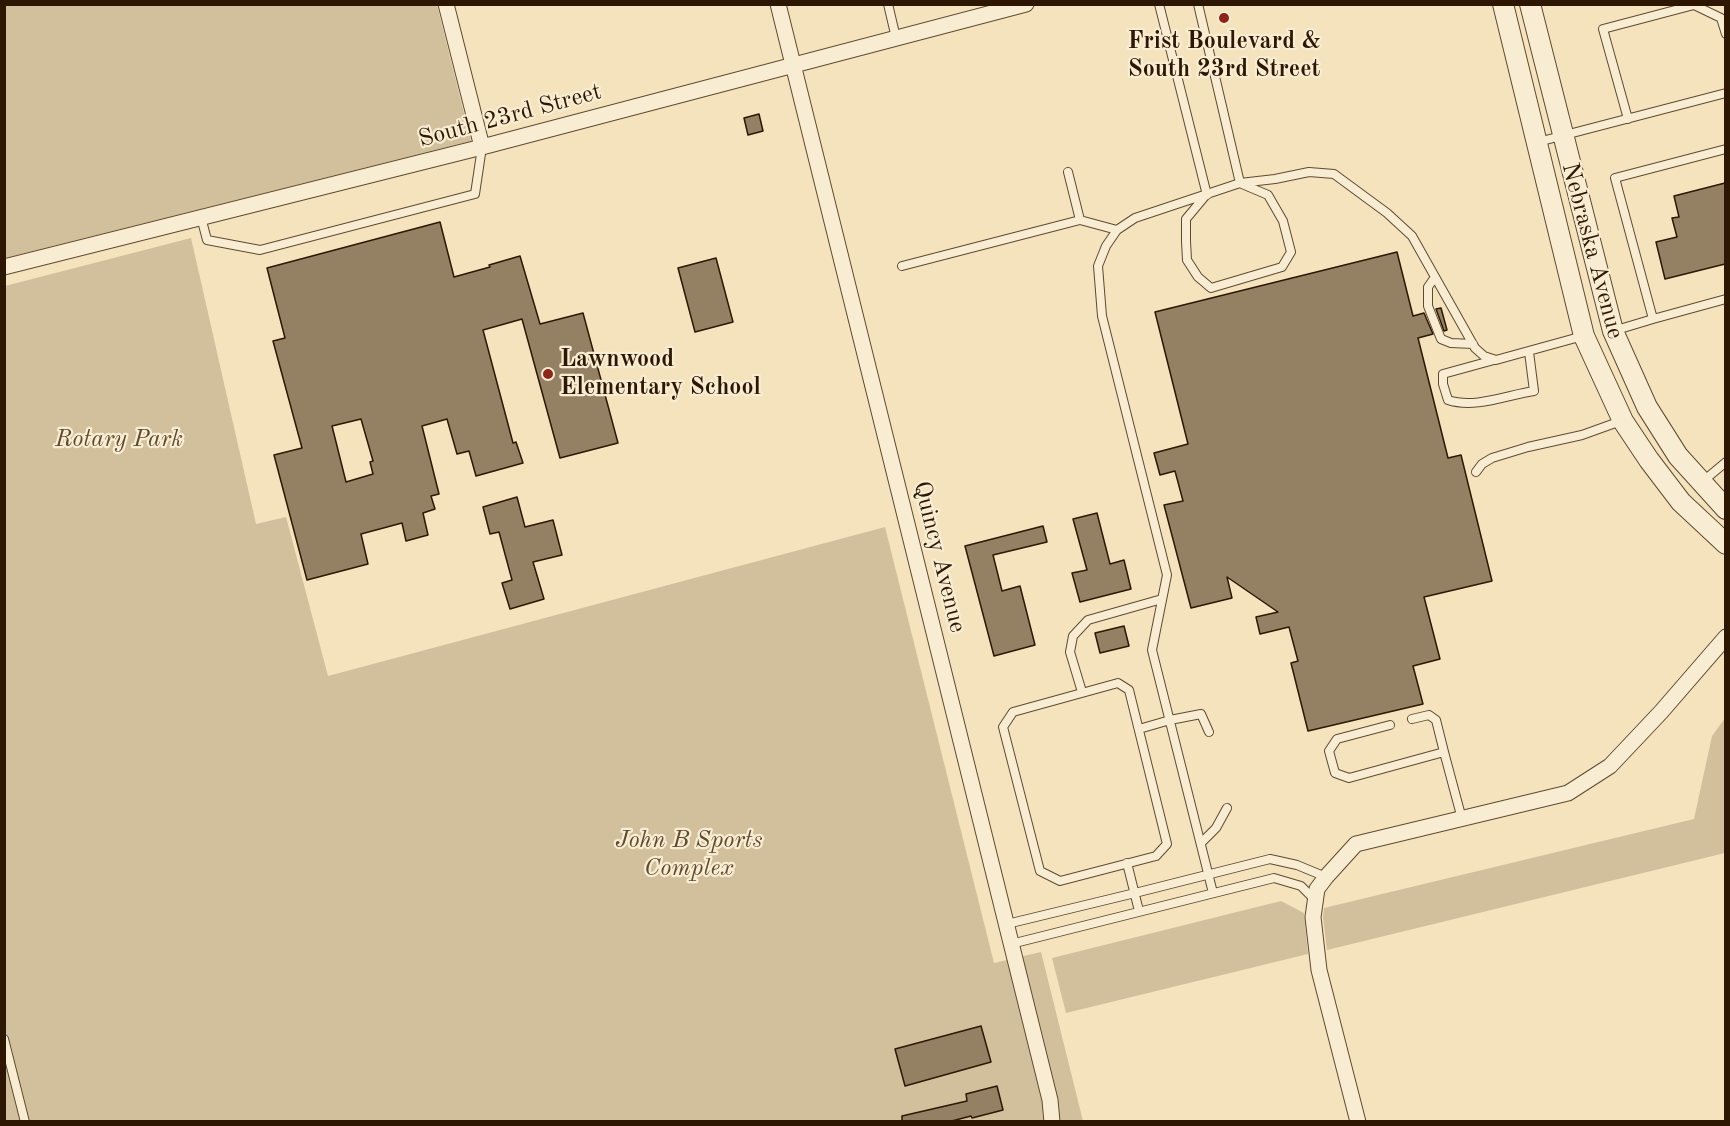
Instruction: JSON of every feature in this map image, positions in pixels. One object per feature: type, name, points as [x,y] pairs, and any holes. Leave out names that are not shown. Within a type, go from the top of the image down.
[{"type":"street","points":[[447,4],[482,147]]},
{"type":"street","name":"Quincy Avenue","points":[[778,4],[1050,1100],[1052,1122]]},
{"type":"street","name":"South 23rd Street","points":[[4,267],[482,147],[1026,4]]},
{"type":"street","name":"Nebraska Avenue","points":[[1503,4],[1584,336],[1623,421],[1648,460],[1681,502],[1725,544]]},
{"type":"street","name":"Nebraska Avenue","points":[[1530,4],[1613,331],[1647,407],[1678,456],[1725,509]]},
{"type":"street","points":[[1584,336],[1613,331]]},
{"type":"street","points":[[1623,421],[1647,407]]},
{"type":"street","points":[[1681,502],[1701,483]]},
{"type":"street","points":[[1358,1122],[1319,970],[1313,917],[1317,889],[1326,877],[1356,844],[1568,793],[1610,766],[1661,712],[1725,637]]},
{"type":"lane","points":[[888,4],[896,38]]},
{"type":"lane","points":[[1159,4],[1207,195]]},
{"type":"lane","points":[[1198,4],[1240,183]]},
{"type":"lane","points":[[1628,120],[1603,28],[1694,4],[1721,18],[1725,34]]},
{"type":"lane","points":[[1537,142],[1725,93]]},
{"type":"lane","points":[[201,218],[207,240],[260,250],[475,194],[482,147]]},
{"type":"lane","points":[[1653,319],[1615,178],[1725,149]]},
{"type":"lane","points":[[1068,172],[1080,220]]},
{"type":"lane","points":[[1213,893],[1152,650],[1167,575],[1102,316],[1098,266],[1106,246],[1118,230],[1135,218],[1240,183],[1309,172],[1334,174],[1387,213],[1412,236],[1473,344],[1484,356],[1496,360]]},
{"type":"lane","points":[[1207,195],[1186,219],[1187,260],[1198,277],[1211,288],[1282,267],[1291,252],[1283,220],[1268,195],[1240,183]]},
{"type":"lane","points":[[902,266],[1080,220],[1118,230]]},
{"type":"lane","points":[[1435,277],[1428,287],[1428,306],[1441,339],[1451,343],[1473,344]]},
{"type":"lane","points":[[1613,331],[1725,299]]},
{"type":"lane","points":[[1529,352],[1534,392],[1458,404],[1448,400],[1443,384],[1443,374],[1584,336]]},
{"type":"lane","points":[[1476,472],[1482,464],[1492,458],[1582,435],[1623,421]]},
{"type":"lane","points":[[1701,483],[1725,462]]},
{"type":"lane","points":[[1082,692],[1070,652],[1073,636],[1088,621],[1162,599]]},
{"type":"lane","points":[[1118,683],[1129,690],[1139,729],[1167,844],[1156,856],[1060,881],[1040,871],[1004,727],[1013,712],[1118,683]]},
{"type":"lane","points":[[1139,729],[1189,715],[1201,714],[1209,732]]},
{"type":"lane","points":[[1412,719],[1429,715],[1436,720],[1462,819]]},
{"type":"lane","points":[[1390,725],[1337,739],[1329,751],[1335,773],[1349,778],[1444,752]]},
{"type":"lane","points":[[1201,843],[1216,828],[1227,808]]},
{"type":"lane","points":[[1006,924],[1270,859],[1297,865],[1326,877]]},
{"type":"lane","points":[[1127,863],[1139,911]]},
{"type":"lane","points":[[1011,944],[1274,878],[1301,886],[1315,900]]},
{"type":"lane","points":[[4,1039],[25,1122]]},
{"type":"green space","points":[[5,4],[437,5],[471,141],[5,258]]},
{"type":"green space","name":"John B Sports Complex","points":[[191,238],[256,524],[286,517],[328,676],[885,527],[994,963],[1041,952],[1083,1121],[5,1122],[5,286]]},
{"type":"green space","points":[[1725,718],[1725,853],[1327,950],[1324,908],[1694,819],[1712,736]]},
{"type":"green space","points":[[1281,901],[1304,913],[1308,954],[1066,1013],[1052,958]]},
{"type":"building","points":[[759,114],[763,131],[748,135],[744,118]]},
{"type":"building","points":[[1725,183],[1725,264],[1665,279],[1656,242],[1677,237],[1672,218],[1679,217],[1674,196]]},
{"type":"building","points":[[440,222],[454,277],[520,256],[540,324],[583,313],[618,443],[560,458],[522,319],[483,330],[513,443],[516,442],[523,463],[476,476],[469,451],[457,454],[447,419],[422,426],[439,494],[431,496],[435,509],[423,513],[428,535],[406,541],[402,523],[361,534],[368,564],[307,580],[274,455],[302,448],[273,341],[285,338],[267,268]],"holes":[[[361,419],[373,461],[370,462],[373,474],[346,482],[332,426]]]},
{"type":"building","points":[[1397,252],[1413,316],[1424,313],[1433,334],[1418,338],[1448,458],[1461,455],[1492,581],[1424,597],[1440,659],[1413,666],[1423,704],[1308,731],[1291,663],[1298,661],[1289,627],[1260,634],[1256,617],[1278,612],[1227,577],[1232,598],[1191,608],[1164,505],[1183,501],[1175,471],[1160,475],[1154,453],[1188,444],[1155,312]]},
{"type":"building","points":[[716,258],[733,322],[695,332],[678,268]]},
{"type":"building","points":[[1441,308],[1447,330],[1444,331],[1436,309]]},
{"type":"building","points":[[517,497],[525,527],[553,520],[562,555],[533,562],[544,599],[510,609],[502,583],[512,580],[499,532],[490,534],[483,507]]},
{"type":"building","points":[[1097,513],[1110,564],[1124,560],[1131,589],[1080,602],[1072,573],[1087,570],[1073,519]]},
{"type":"building","points":[[1043,526],[1047,542],[993,555],[1002,591],[1020,586],[1035,645],[994,656],[965,546]]},
{"type":"building","points":[[1124,626],[1129,646],[1100,653],[1095,633]]},
{"type":"building","points":[[981,1026],[991,1062],[905,1086],[895,1049]]},
{"type":"building","points":[[997,1086],[1003,1110],[948,1122],[902,1122],[902,1116],[967,1101],[966,1094]]},
{"type":"place","name":"Frist Boulevard & South 23rd Street","points":[[1224,18]]},
{"type":"place","name":"Lawnwood Elementary School","points":[[548,374]]},
{"type":"park label","name":"Rotary Park","points":[[119,440]]}]
